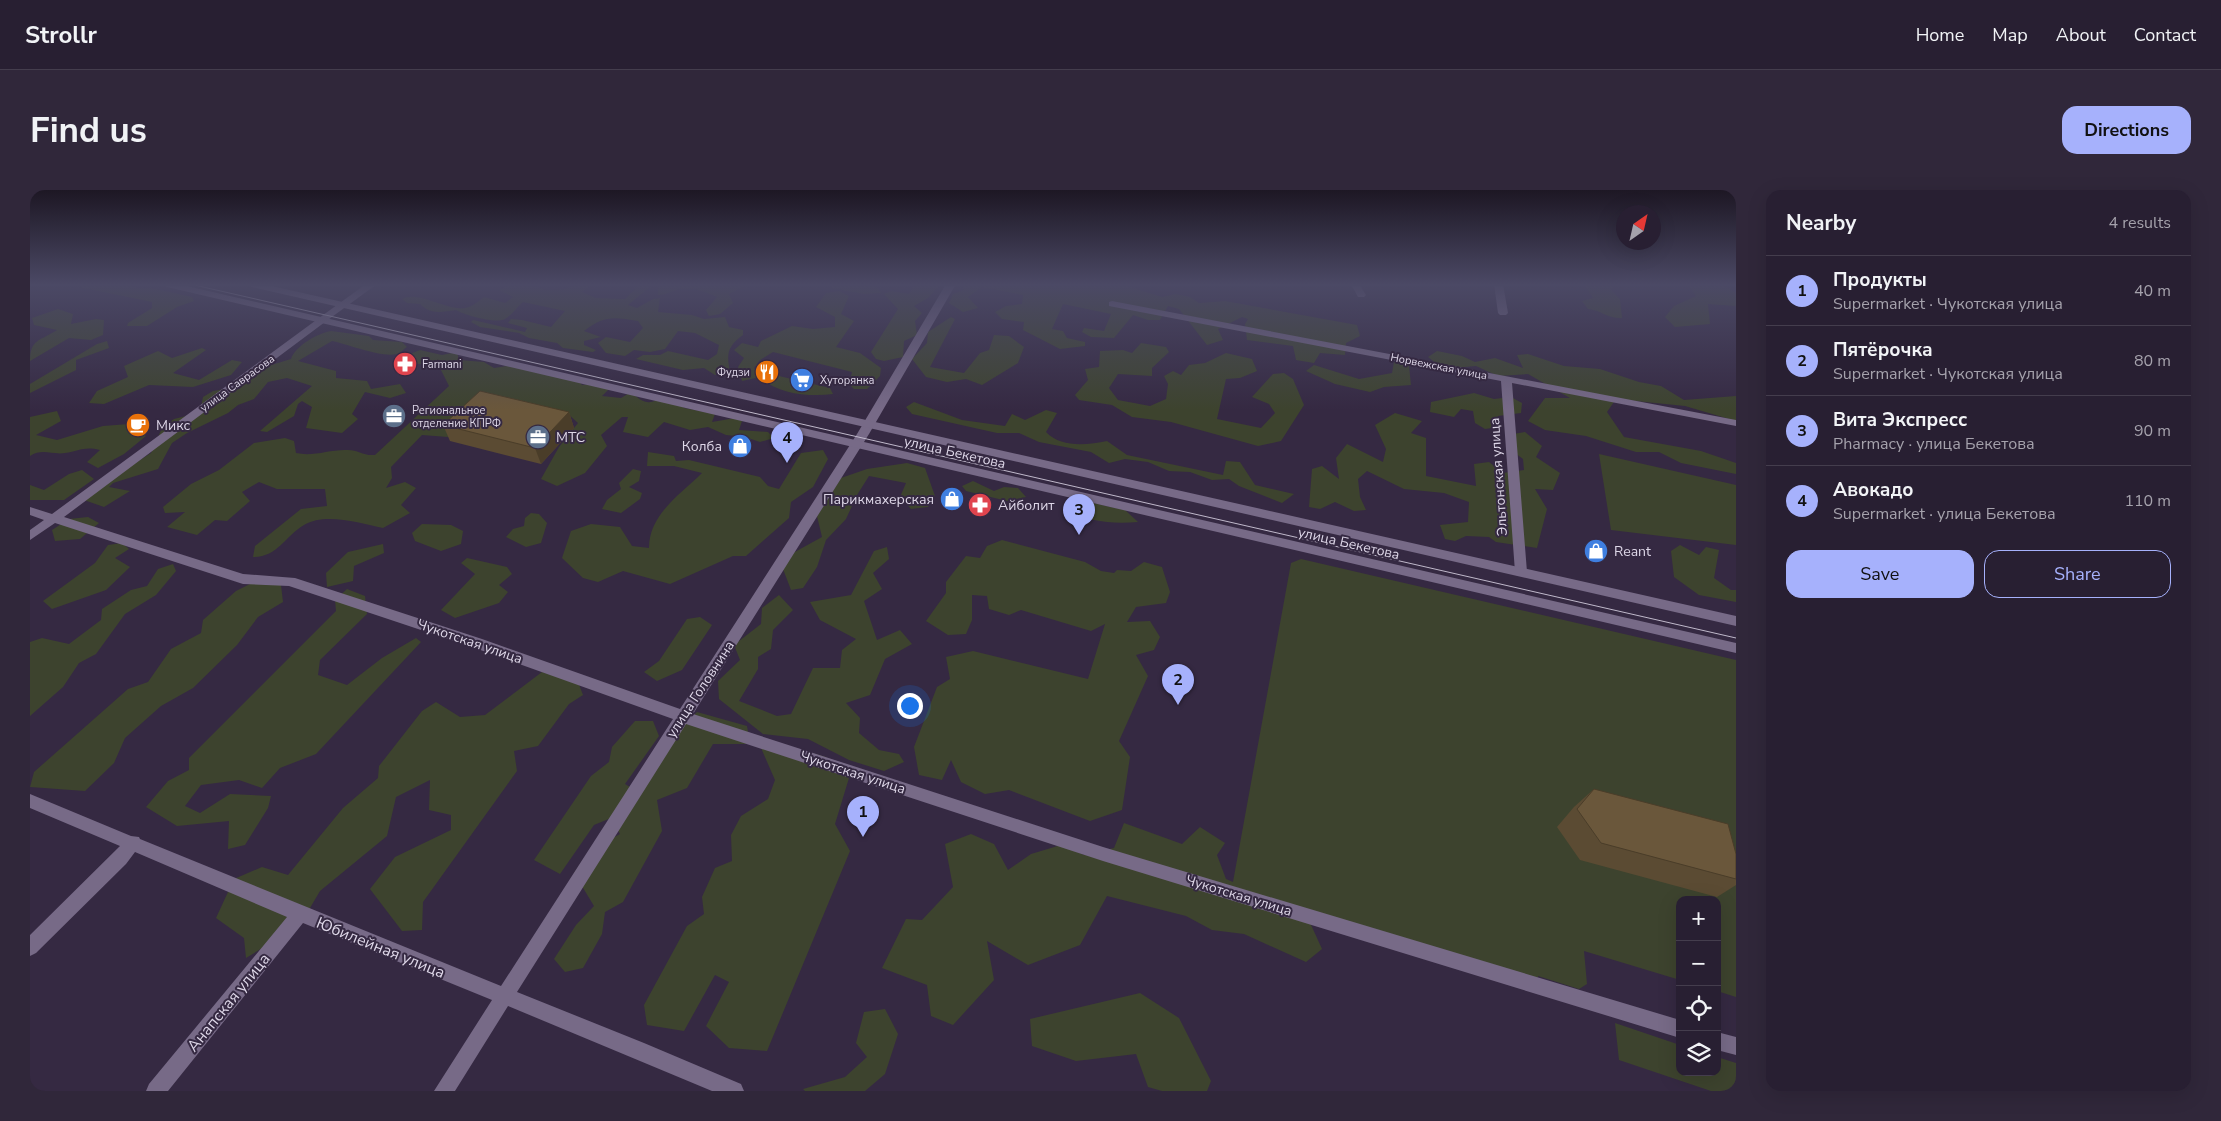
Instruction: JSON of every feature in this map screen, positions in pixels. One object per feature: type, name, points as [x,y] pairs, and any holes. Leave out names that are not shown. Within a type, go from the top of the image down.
[{"type":"street","name":"улица Саврасова","points":[[30,536],[314,326]]},
{"type":"street","name":"улица Бекетова","points":[[348,326],[1736,648]]},
{"type":"street","name":"улица Бекетова","points":[[440,326],[1736,621]]},
{"type":"street","name":"улица Головнина","points":[[444,1091],[869,424],[926,326]]},
{"type":"street","name":"Норвежская улица","points":[[1228,326],[1736,423]]},
{"type":"street","name":"Эльтонская улица","points":[[1506,379],[1521,572]]},
{"type":"street","name":"Чукотская улица","points":[[30,511],[243,579],[299,584],[477,643],[683,716],[1103,854],[1676,1028]]},
{"type":"street","name":"Юбилейная улица","points":[[30,801],[133,842],[300,914],[644,1052],[733,1091]]},
{"type":"street","points":[[30,946],[120,859],[133,842]]},
{"type":"street","name":"Анапская улица","points":[[156,1091],[300,914]]},
{"type":"street","points":[[1721,1042],[1736,1046]]},
{"type":"green space","points":[[39,326],[104,326],[103,335],[91,340],[69,338],[30,361],[30,354],[34,344],[57,330]]},
{"type":"green space","points":[[478,326],[499,326],[525,332],[527,328],[520,326],[591,326],[584,331],[601,337],[584,341],[584,345],[596,350],[593,352],[563,348],[557,343],[529,338],[519,333]]},
{"type":"green space","points":[[642,326],[729,326],[743,330],[743,335],[729,350],[730,371],[715,375],[704,368],[683,370],[636,359],[643,355],[660,355],[668,351],[708,360],[717,354],[719,345],[695,333],[678,331],[665,349],[650,352],[634,350],[625,356],[606,353],[598,343],[606,337],[630,342],[643,328]]},
{"type":"green space","points":[[792,326],[813,329],[851,326],[836,347],[860,353],[881,368],[880,376],[867,389],[854,389],[849,384],[852,372],[773,352],[760,360],[754,368],[760,374],[779,376],[830,388],[833,394],[814,395],[784,391],[767,383],[760,377],[742,381],[738,367],[744,358],[734,350],[742,343],[758,347],[761,341]]},
{"type":"green space","points":[[887,326],[916,326],[917,335],[904,341],[903,357],[884,361],[876,359],[871,352]]},
{"type":"green space","points":[[937,326],[951,326],[930,367],[964,373],[980,353],[989,350],[994,335],[1009,336],[1024,347],[1018,363],[982,385],[966,379],[947,382],[926,377],[912,359],[927,343],[928,332]]},
{"type":"green space","points":[[1023,326],[1053,326],[1052,329],[1063,331],[1067,338],[1085,342],[1085,346],[1060,349],[1023,330]]},
{"type":"green space","points":[[1106,326],[1124,326],[1114,338],[1091,337],[1082,332],[1084,328],[1104,331]]},
{"type":"green space","points":[[1192,326],[1224,326],[1218,329],[1223,340],[1207,345]]},
{"type":"green space","points":[[1245,326],[1357,326],[1360,336],[1346,343],[1345,355],[1320,353],[1314,363],[1296,360],[1293,346],[1247,340]]},
{"type":"green space","points":[[331,331],[369,336],[373,340],[402,342],[407,347],[391,355],[332,341],[298,361],[336,371],[336,378],[367,381],[371,389],[400,384],[406,393],[390,398],[365,392],[352,414],[358,419],[342,433],[306,428],[312,407],[302,401],[298,404],[294,416],[267,432],[260,431],[312,386],[287,378],[268,382],[254,399],[238,405],[228,413],[187,433],[172,443],[158,469],[113,483],[109,487],[130,491],[104,507],[84,500],[118,474],[151,453],[162,428],[174,419],[186,416],[201,407],[203,397],[213,391],[236,387],[258,369],[291,359],[293,354],[302,345],[320,334]]},
{"type":"green space","points":[[107,341],[109,348],[76,360],[76,370],[30,393],[30,384],[97,344]]},
{"type":"green space","points":[[1141,343],[1166,347],[1169,352],[1152,368],[1152,376],[1118,374],[1109,388],[1118,400],[1150,406],[1166,399],[1168,384],[1164,376],[1173,371],[1181,375],[1189,365],[1205,363],[1226,353],[1252,359],[1257,371],[1240,378],[1226,379],[1217,419],[1261,428],[1275,413],[1269,404],[1252,397],[1273,374],[1284,373],[1293,379],[1304,405],[1281,441],[1258,446],[1171,422],[1132,417],[1112,405],[1079,400],[1075,395],[1088,380],[1085,369],[1099,367],[1100,351],[1123,350],[1132,353]]},
{"type":"green space","points":[[202,348],[206,350],[173,373],[199,380],[232,360],[242,362],[231,375],[193,387],[149,385],[104,404],[89,403],[97,391],[128,377],[124,366],[158,351],[172,358]]},
{"type":"green space","points":[[420,350],[442,355],[457,352],[459,360],[484,362],[494,368],[514,365],[576,378],[582,385],[600,383],[611,387],[602,396],[621,398],[631,392],[647,402],[664,397],[676,400],[684,408],[715,414],[712,422],[735,418],[742,421],[739,430],[768,432],[774,438],[760,442],[745,437],[726,435],[708,427],[690,430],[664,422],[648,437],[623,432],[628,417],[622,417],[601,435],[607,446],[585,473],[557,486],[541,479],[559,447],[578,423],[567,413],[484,403],[448,437],[422,435],[391,467],[392,478],[386,488],[405,482],[416,488],[401,505],[410,513],[383,528],[343,520],[322,519],[312,521],[297,530],[269,554],[253,557],[255,546],[301,509],[327,506],[325,489],[277,489],[259,482],[242,492],[250,501],[227,521],[215,520],[197,535],[167,527],[185,512],[165,513],[163,507],[191,484],[219,470],[254,443],[285,438],[294,441],[296,453],[309,454],[348,450],[375,455],[449,386],[440,368],[414,363],[405,356]]},
{"type":"green space","points":[[1437,351],[1462,356],[1475,362],[1495,358],[1523,368],[1517,355],[1528,354],[1564,366],[1600,369],[1639,382],[1661,386],[1684,400],[1736,396],[1736,421],[1685,406],[1616,399],[1607,412],[1624,437],[1701,451],[1736,463],[1736,474],[1681,463],[1659,452],[1636,452],[1586,436],[1545,430],[1528,421],[1545,398],[1570,398],[1528,374],[1498,376],[1476,366],[1454,368],[1437,364],[1428,357]]},
{"type":"green space","points":[[1394,362],[1402,362],[1409,366],[1411,385],[1384,387],[1370,392],[1335,384],[1306,371],[1314,365],[1359,379],[1392,373]]},
{"type":"green space","points":[[1474,393],[1494,399],[1511,397],[1522,403],[1521,413],[1498,416],[1499,427],[1485,429],[1475,423],[1473,411],[1461,409],[1454,417],[1430,412],[1431,402]]},
{"type":"green space","points":[[914,402],[962,420],[1005,426],[1012,414],[1025,420],[1046,410],[1057,413],[1046,432],[1059,441],[1091,444],[1107,441],[1127,455],[1223,475],[1226,461],[1240,462],[1255,485],[1294,494],[1282,503],[1239,486],[1229,479],[1212,480],[1190,472],[1169,471],[1148,462],[1125,459],[1109,463],[1091,452],[1039,442],[1019,433],[997,433],[912,414],[906,407]]},
{"type":"green space","points":[[57,411],[61,421],[36,435],[57,440],[103,426],[129,424],[146,436],[124,454],[98,468],[87,462],[100,450],[86,449],[60,453],[39,452],[30,456],[30,417]]},
{"type":"green space","points":[[1395,413],[1422,421],[1411,433],[1426,438],[1426,476],[1476,486],[1474,464],[1489,462],[1503,473],[1524,470],[1523,459],[1507,447],[1507,435],[1525,432],[1542,446],[1536,457],[1560,473],[1553,490],[1535,489],[1547,509],[1537,548],[1496,542],[1489,537],[1466,536],[1455,541],[1445,539],[1440,525],[1468,522],[1469,502],[1444,493],[1404,489],[1367,471],[1358,479],[1360,497],[1366,510],[1354,511],[1335,502],[1320,509],[1309,507],[1312,469],[1322,466],[1339,479],[1336,458],[1347,444],[1383,462],[1386,449],[1375,425]]},
{"type":"green space","points":[[823,450],[828,459],[813,487],[791,502],[789,518],[746,556],[733,556],[670,584],[623,571],[598,582],[583,578],[562,558],[571,531],[591,524],[620,527],[632,546],[649,548],[650,536],[660,515],[702,473],[674,466],[647,466],[648,452],[674,456],[676,461],[689,460],[760,477],[768,486],[779,489],[801,453]]},
{"type":"green space","points":[[1599,454],[1736,485],[1736,545],[1611,530]]},
{"type":"green space","points":[[907,463],[925,468],[935,496],[928,507],[911,509],[900,497],[906,483],[869,476],[857,495],[846,519],[826,540],[817,567],[803,588],[791,590],[783,569],[793,553],[822,537],[817,516],[841,478],[867,469]]},
{"type":"green space","points":[[633,469],[641,471],[639,481],[629,487],[642,493],[640,499],[621,513],[602,509],[607,500],[621,489],[619,483]]},
{"type":"green space","points":[[82,470],[94,479],[64,500],[30,500],[30,485],[44,490],[69,474]]},
{"type":"green space","points":[[973,481],[994,491],[1004,487],[1018,488],[1026,497],[1007,501],[966,491],[962,486]]},
{"type":"green space","points":[[1084,501],[1125,510],[1138,522],[1119,523],[1089,519],[1080,516],[1064,505]]},
{"type":"green space","points":[[531,513],[539,514],[547,523],[541,543],[526,547],[506,537],[513,529],[524,526],[525,518]]},
{"type":"green space","points":[[88,517],[99,523],[80,539],[55,541],[52,530],[69,519]]},
{"type":"green space","points":[[422,524],[451,525],[463,531],[461,544],[441,551],[415,541],[412,533]]},
{"type":"green space","points":[[1002,540],[1085,562],[1101,571],[1114,573],[1117,570],[1131,571],[1144,562],[1162,567],[1170,592],[1166,603],[1136,607],[1127,622],[1150,621],[1160,637],[1154,650],[1136,655],[1148,676],[1119,741],[1130,757],[1122,810],[1090,821],[1009,790],[985,794],[961,782],[951,760],[942,780],[919,775],[914,747],[937,687],[950,679],[946,657],[973,651],[1088,679],[1105,624],[1091,631],[1021,610],[1009,615],[989,609],[987,596],[972,595],[972,620],[966,634],[948,635],[926,621],[946,593],[946,582],[966,556],[980,558],[987,546]]},
{"type":"green space","points":[[122,543],[129,549],[115,558],[130,567],[106,590],[52,609],[43,601],[95,563],[108,545]]},
{"type":"green space","points":[[383,544],[384,553],[354,566],[353,581],[327,587],[326,573],[348,552]]},
{"type":"green space","points":[[1680,545],[1699,555],[1706,547],[1719,550],[1714,578],[1731,590],[1736,590],[1736,602],[1699,595],[1674,577],[1671,551]]},
{"type":"green space","points":[[887,547],[889,559],[873,573],[882,589],[864,601],[877,640],[900,630],[912,644],[885,659],[870,695],[846,703],[860,718],[859,733],[879,750],[899,754],[904,762],[884,771],[849,760],[808,739],[763,734],[719,699],[718,681],[740,660],[734,645],[761,624],[762,608],[779,595],[793,610],[773,630],[771,649],[758,657],[758,669],[739,701],[777,716],[791,714],[813,668],[840,668],[842,650],[856,639],[820,620],[810,602],[851,595],[874,551]]},
{"type":"green space","points":[[467,558],[507,567],[512,574],[499,585],[508,592],[499,603],[455,618],[441,610],[475,574],[461,563]]},
{"type":"green space","points":[[1301,559],[1736,660],[1736,997],[1721,992],[1721,896],[1676,896],[1676,979],[1584,951],[1587,984],[1579,989],[1538,976],[1537,986],[1307,916],[1322,949],[1306,962],[1244,934],[1212,930],[1186,916],[1107,896],[1080,945],[1028,965],[987,941],[994,980],[953,1025],[931,1016],[927,985],[882,968],[906,919],[922,920],[953,887],[945,844],[971,834],[994,844],[1008,870],[1031,854],[1061,845],[1084,855],[1114,848],[1124,823],[1182,844],[1200,827],[1225,843],[1217,855],[1226,879],[1233,882],[1291,563]]},
{"type":"green space","points":[[173,564],[176,571],[156,595],[125,614],[96,654],[79,663],[63,687],[30,716],[30,642],[42,638],[69,644],[101,620],[102,609],[131,590],[147,586],[158,569]]},
{"type":"green space","points":[[252,583],[281,585],[283,602],[258,617],[237,645],[193,688],[161,706],[125,738],[114,763],[85,791],[30,787],[34,772],[128,689],[148,682],[171,649],[201,633],[203,620],[236,591]]},
{"type":"green space","points":[[347,589],[365,596],[367,614],[320,660],[318,675],[347,685],[382,658],[416,638],[421,642],[316,754],[280,768],[262,788],[239,780],[201,785],[185,806],[200,813],[230,794],[271,796],[268,808],[245,845],[228,849],[229,821],[177,826],[146,807],[168,781],[189,770],[189,758],[336,611],[335,600]]},
{"type":"green space","points":[[700,617],[712,625],[682,670],[657,681],[644,672],[659,661],[687,619]]},
{"type":"green space","points":[[542,672],[578,682],[583,695],[569,704],[538,746],[514,751],[517,771],[423,902],[422,930],[402,931],[370,889],[395,857],[451,830],[451,815],[429,810],[430,780],[396,797],[387,836],[320,891],[300,925],[246,958],[244,938],[216,918],[234,879],[262,867],[288,875],[343,808],[378,778],[379,766],[422,711],[436,702],[460,717],[485,715]]},
{"type":"green space","points":[[697,712],[747,726],[750,744],[713,744],[687,788],[657,800],[662,831],[623,902],[605,912],[602,934],[583,968],[565,972],[554,959],[576,925],[594,906],[574,873],[589,851],[620,834],[611,818],[594,825],[560,874],[534,860],[591,776],[609,762],[612,747],[635,721],[653,721],[659,736],[625,784],[640,793],[649,762]]},
{"type":"green space","points":[[791,747],[826,757],[849,778],[835,824],[850,851],[767,1051],[729,1048],[706,1026],[729,982],[715,975],[684,1031],[647,1025],[644,1005],[687,926],[704,914],[702,897],[715,868],[732,861],[731,835],[741,816],[768,799],[775,780],[761,748]]},
{"type":"green space","points":[[1140,993],[1179,1018],[1211,1081],[1207,1091],[1162,1091],[1148,1087],[1136,1054],[1076,1061],[1032,1046],[1030,1019]]},
{"type":"green space","points":[[885,1009],[898,1034],[885,1074],[865,1091],[805,1091],[803,1089],[845,1077],[867,1057],[856,1043],[864,1012]]},
{"type":"green space","points":[[1615,1023],[1676,1044],[1676,1076],[1721,1076],[1721,1058],[1736,1063],[1736,1091],[1711,1091],[1619,1060]]},
{"type":"building","points":[[480,391],[569,412],[535,448],[443,425]]},
{"type":"building","points":[[1594,789],[1728,824],[1736,854],[1736,879],[1601,843],[1577,809]]},
{"type":"tram line","points":[[374,326],[1736,638]]},
{"type":"place","name":"Farmani","points":[[405,364]]},
{"type":"place","name":"Фудзи","points":[[767,372]]},
{"type":"place","name":"Хуторянка","points":[[802,380]]},
{"type":"place","name":"Региональное отделение КПРФ","points":[[394,416]]},
{"type":"place","name":"Микс","points":[[138,425]]},
{"type":"place","name":"МТС","points":[[538,437]]},
{"type":"place","name":"Колба","points":[[740,446]]},
{"type":"place","name":"Авокадо","points":[[787,463]]},
{"type":"place","name":"Парикмахерская","points":[[952,499]]},
{"type":"place","name":"Айболит","points":[[980,505]]},
{"type":"place","name":"Вита Экспресс","points":[[1079,535]]},
{"type":"place","name":"Reant","points":[[1596,551]]},
{"type":"place","name":"Пятёрочка","points":[[1178,705]]},
{"type":"place","name":"Продукты","points":[[863,837]]}]
